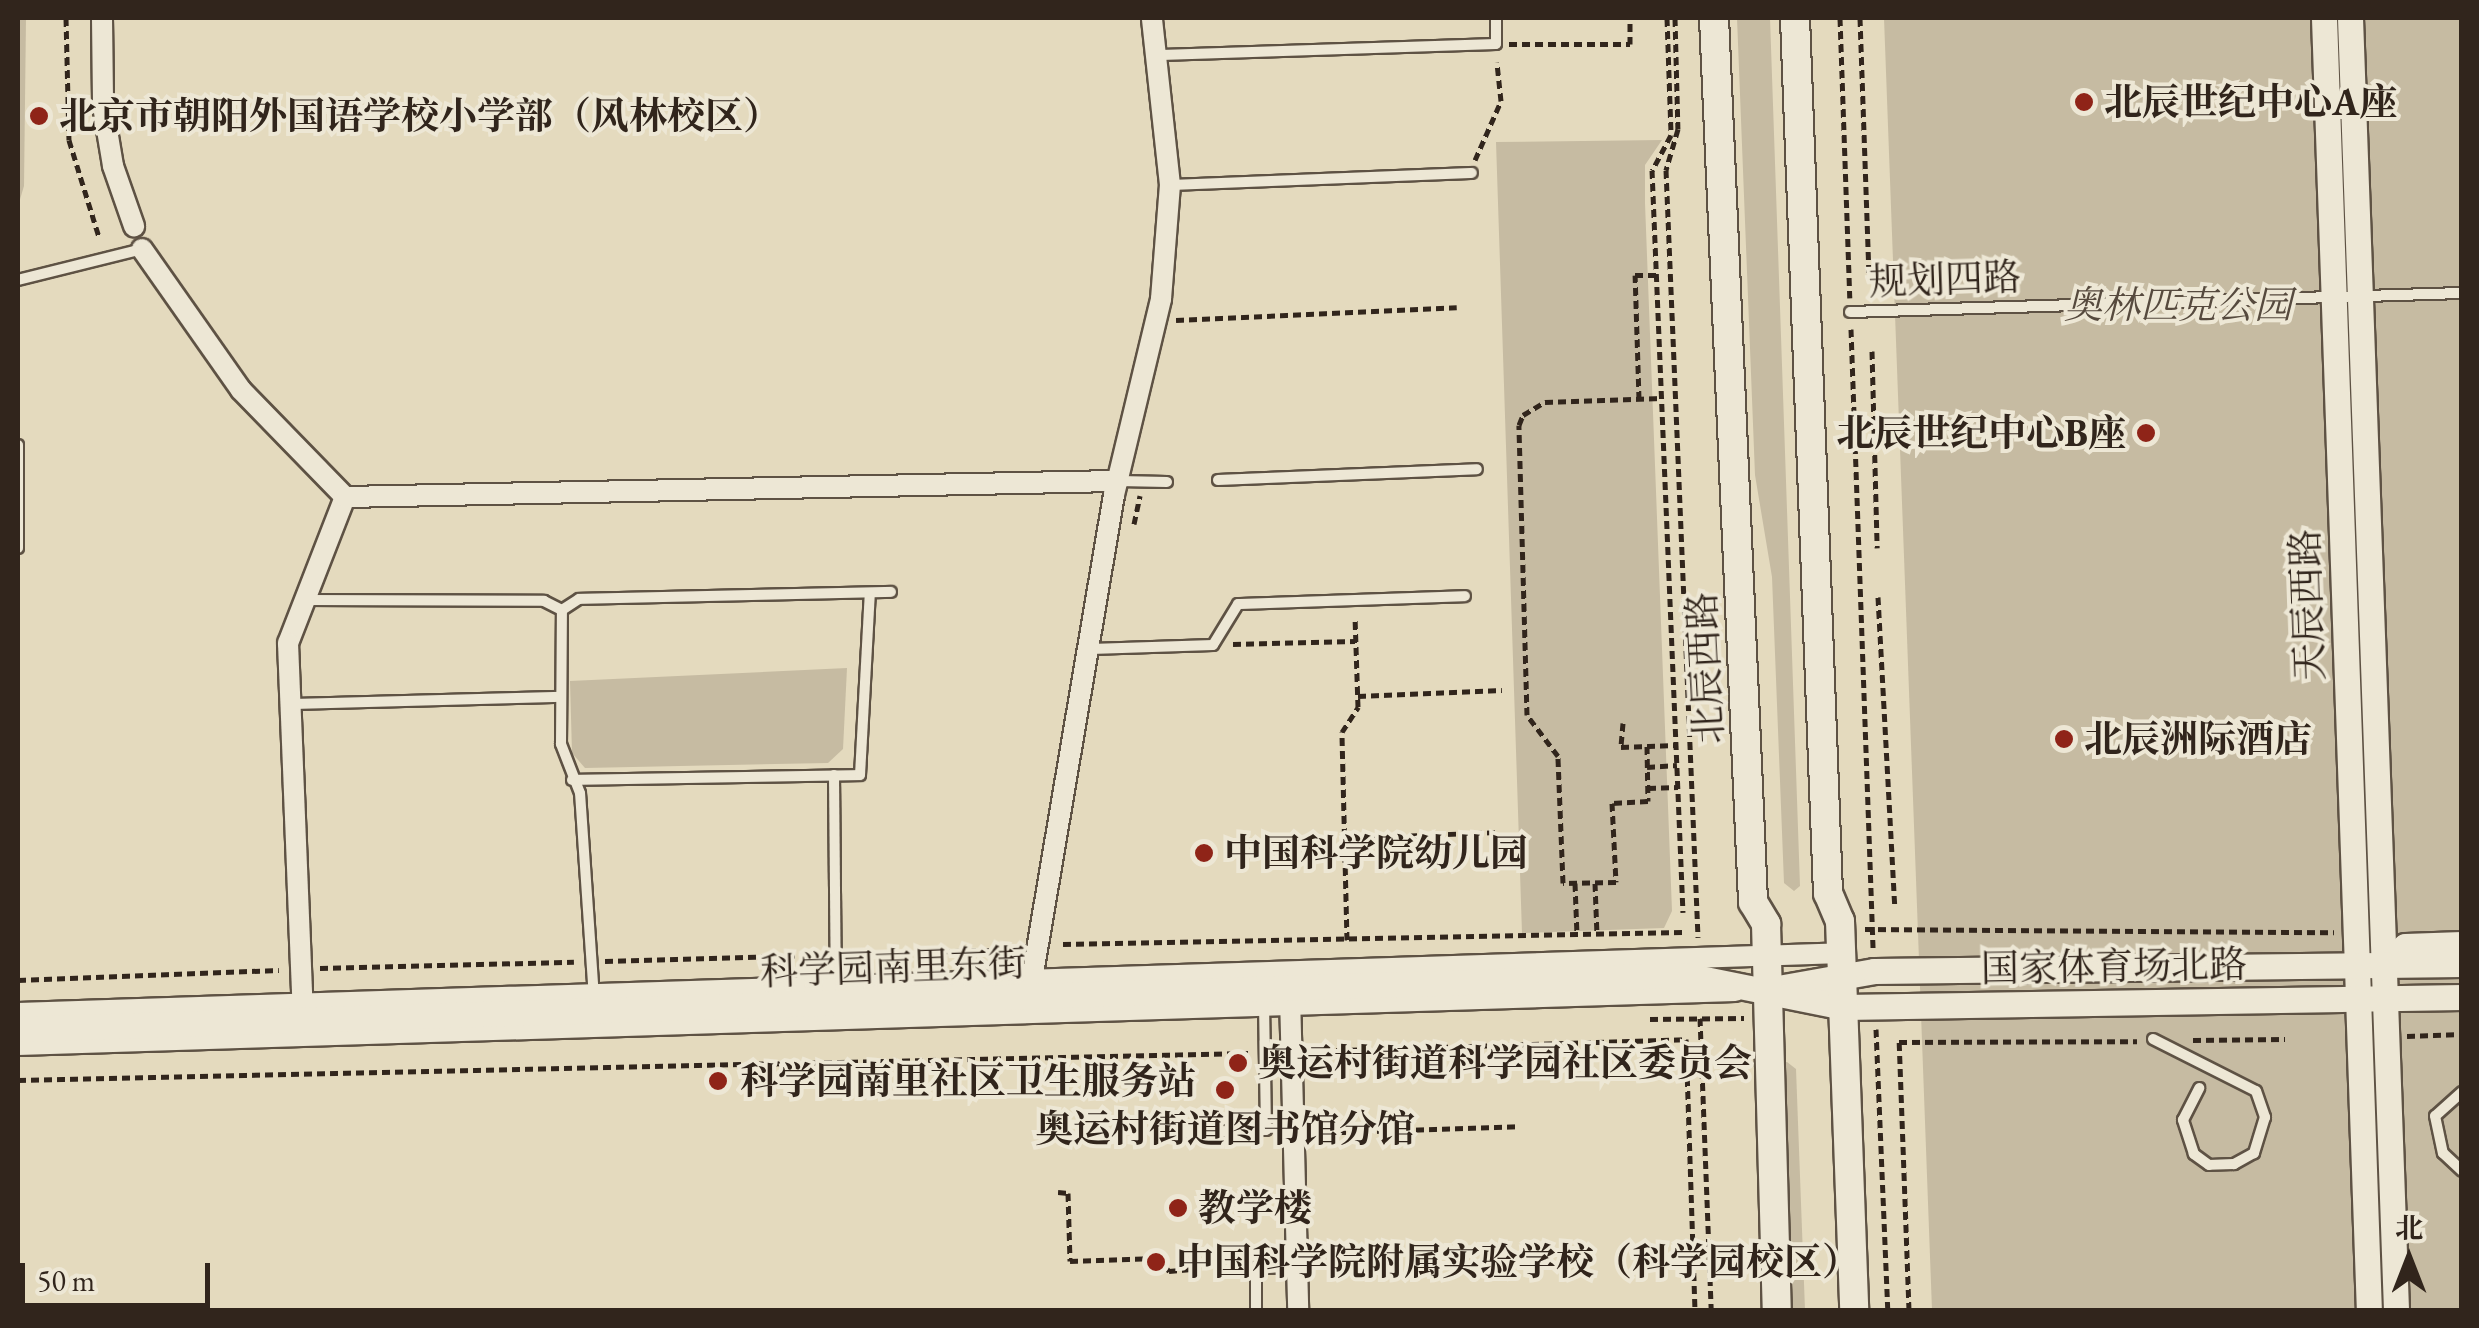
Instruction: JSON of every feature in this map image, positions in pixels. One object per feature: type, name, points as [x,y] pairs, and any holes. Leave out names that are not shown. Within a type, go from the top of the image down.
[{"type":"main road","name":"北辰西路","points":[[1714,18],[1753,902],[1766,924],[1777,1310]]},
{"type":"main road","points":[[1795,18],[1828,892],[1843,981],[1854,1310]]},
{"type":"street","points":[[102,18],[103,106],[113,166],[134,226]]},
{"type":"street","points":[[1152,18],[1161,56],[1170,185],[1161,299],[1118,481],[1029,999],[1290,991],[1767,955],[1843,981]]},
{"type":"street","name":"天辰西路","points":[[2324,18],[2358,968],[2372,1000],[2396,1310]]},
{"type":"street","name":"天辰西路","points":[[2350,18],[2384,968],[2372,1000],[2369,1310]]},
{"type":"street","points":[[142,248],[240,390],[346,497],[1118,481]]},
{"type":"street","points":[[303,1022],[287,704],[288,643],[346,497]]},
{"type":"street","name":"国家体育场北路","points":[[2384,968],[2405,946],[2462,944]]},
{"type":"street","name":"国家体育场北路","points":[[1843,981],[2462,964]]},
{"type":"street","name":"科学园南里东街","points":[[18,1029],[1029,999],[1264,1000],[1290,991],[1685,975],[1769,990]]},
{"type":"street","points":[[1769,990],[1843,981]]},
{"type":"street","name":"国家体育场北路","points":[[1843,981],[1875,1006],[2462,998]]},
{"type":"street","points":[[1290,991],[1298,1310]]},
{"type":"street","points":[[18,1013],[303,1022]]},
{"type":"street","points":[[18,1046],[303,1022]]},
{"type":"lane","points":[[1161,56],[1496,44],[1496,18]]},
{"type":"lane","points":[[1170,185],[1472,172]]},
{"type":"lane","points":[[18,280],[142,248]]},
{"type":"lane","name":"规划四路","points":[[1850,312],[2462,293]]},
{"type":"lane","points":[[18,445],[18,548]]},
{"type":"lane","points":[[1218,480],[1478,469]]},
{"type":"lane","points":[[1118,481],[1167,482]]},
{"type":"lane","points":[[562,610],[579,600],[891,592]]},
{"type":"lane","points":[[572,780],[860,774],[870,593]]},
{"type":"lane","points":[[1091,650],[1213,645],[1238,604],[1464,596]]},
{"type":"lane","points":[[306,600],[544,601],[562,610]]},
{"type":"lane","points":[[562,610],[558,697],[572,780],[580,792],[595,1013]]},
{"type":"lane","points":[[287,704],[558,697]]},
{"type":"lane","points":[[834,775],[836,1004]]},
{"type":"lane","points":[[1160,1133],[1266,1130],[1264,1000]]},
{"type":"lane","points":[[2152,1040],[2256,1092],[2264,1117],[2254,1153],[2234,1164],[2209,1165],[2194,1154],[2182,1120],[2199,1088]]},
{"type":"lane","points":[[2462,1092],[2435,1116],[2439,1144],[2462,1171]]},
{"type":"lane","points":[[1256,1310],[1256,1268],[1297,1267]]},
{"type":"path","points":[[66,18],[69,140],[99,237]]},
{"type":"path","points":[[1472,172],[1501,101],[1496,44],[1630,44],[1630,18]]},
{"type":"path","points":[[1671,18],[1670,135],[1652,170],[1683,912]]},
{"type":"path","points":[[1671,18],[1678,129],[1666,170],[1698,958]]},
{"type":"path","points":[[1840,18],[1873,955]]},
{"type":"path","points":[[1860,18],[1870,276]]},
{"type":"path","points":[[1639,399],[1635,275],[1657,275]]},
{"type":"path","points":[[1173,320],[1457,307]]},
{"type":"path","points":[[1872,350],[1877,548]]},
{"type":"path","points":[[1646,746],[1648,802],[1612,803],[1616,882],[1563,883],[1558,756],[1527,715],[1519,425],[1523,415],[1545,402],[1662,398]]},
{"type":"path","points":[[1878,596],[1894,907]]},
{"type":"path","points":[[1347,942],[1342,732],[1354,721],[1358,696],[1355,599]]},
{"type":"path","points":[[1213,645],[1356,640]]},
{"type":"path","points":[[1358,696],[1502,690]]},
{"type":"path","points":[[1623,723],[1621,747],[1676,745]]},
{"type":"path","points":[[1647,767],[1677,765]]},
{"type":"path","points":[[1648,788],[1678,787]]},
{"type":"path","points":[[1344,838],[1498,832]]},
{"type":"path","points":[[1575,883],[1577,934]]},
{"type":"path","points":[[1595,883],[1597,934]]},
{"type":"path","points":[[1062,948],[1684,932]]},
{"type":"path","points":[[844,954],[1022,949]]},
{"type":"path","points":[[18,980],[824,955]]},
{"type":"path","points":[[1699,998],[1710,1310]]},
{"type":"path","points":[[1875,1006],[1888,1310]]},
{"type":"path","points":[[18,1080],[1292,1052],[1686,1040],[1694,1036]]},
{"type":"path","points":[[1686,1040],[1695,1310]]},
{"type":"path","points":[[1909,1310],[1899,1042],[2152,1040]]},
{"type":"path","points":[[2189,1040],[2285,1040]]},
{"type":"path","points":[[1294,1134],[1519,1126]]},
{"type":"path","points":[[1058,1192],[1068,1193],[1070,1261],[1157,1258],[1169,1271],[1192,1270]]},
{"type":"green space","points":[[18,18],[26,18],[24,186],[18,206]]},
{"type":"green space","points":[[1737,18],[1770,18],[1800,886],[1794,891],[1784,883],[1772,577],[1755,475]]},
{"type":"green space","name":"奥林匹克公园","points":[[1884,18],[2461,18],[2461,1310],[1932,1310]]},
{"type":"green space","points":[[1662,140],[1645,165],[1645,203],[1672,911],[1664,928],[1522,933],[1496,142]]},
{"type":"green space","points":[[847,668],[843,749],[828,763],[585,768],[572,753],[570,681]]},
{"type":"green space","points":[[1782,1063],[1796,1069],[1805,1310],[1788,1310]]},
{"type":"place","name":"北辰世纪中心A座","points":[[2084,102]]},
{"type":"place","name":"北京市朝阳外国语学校小学部（风林校区）","points":[[39,116]]},
{"type":"place","name":"北辰世纪中心B座","points":[[2146,433]]},
{"type":"place","name":"北辰洲际酒店","points":[[2064,739]]},
{"type":"place","name":"中国科学院幼儿园","points":[[1204,853]]},
{"type":"place","name":"奥运村街道科学园社区委员会","points":[[1238,1063]]},
{"type":"place","name":"科学园南里社区卫生服务站","points":[[718,1081]]},
{"type":"place","name":"奥运村街道图书馆分馆","points":[[1225,1090]]},
{"type":"place","name":"教学楼","points":[[1178,1208]]},
{"type":"place","name":"中国科学院附属实验学校（科学园校区）","points":[[1156,1262]]}]
